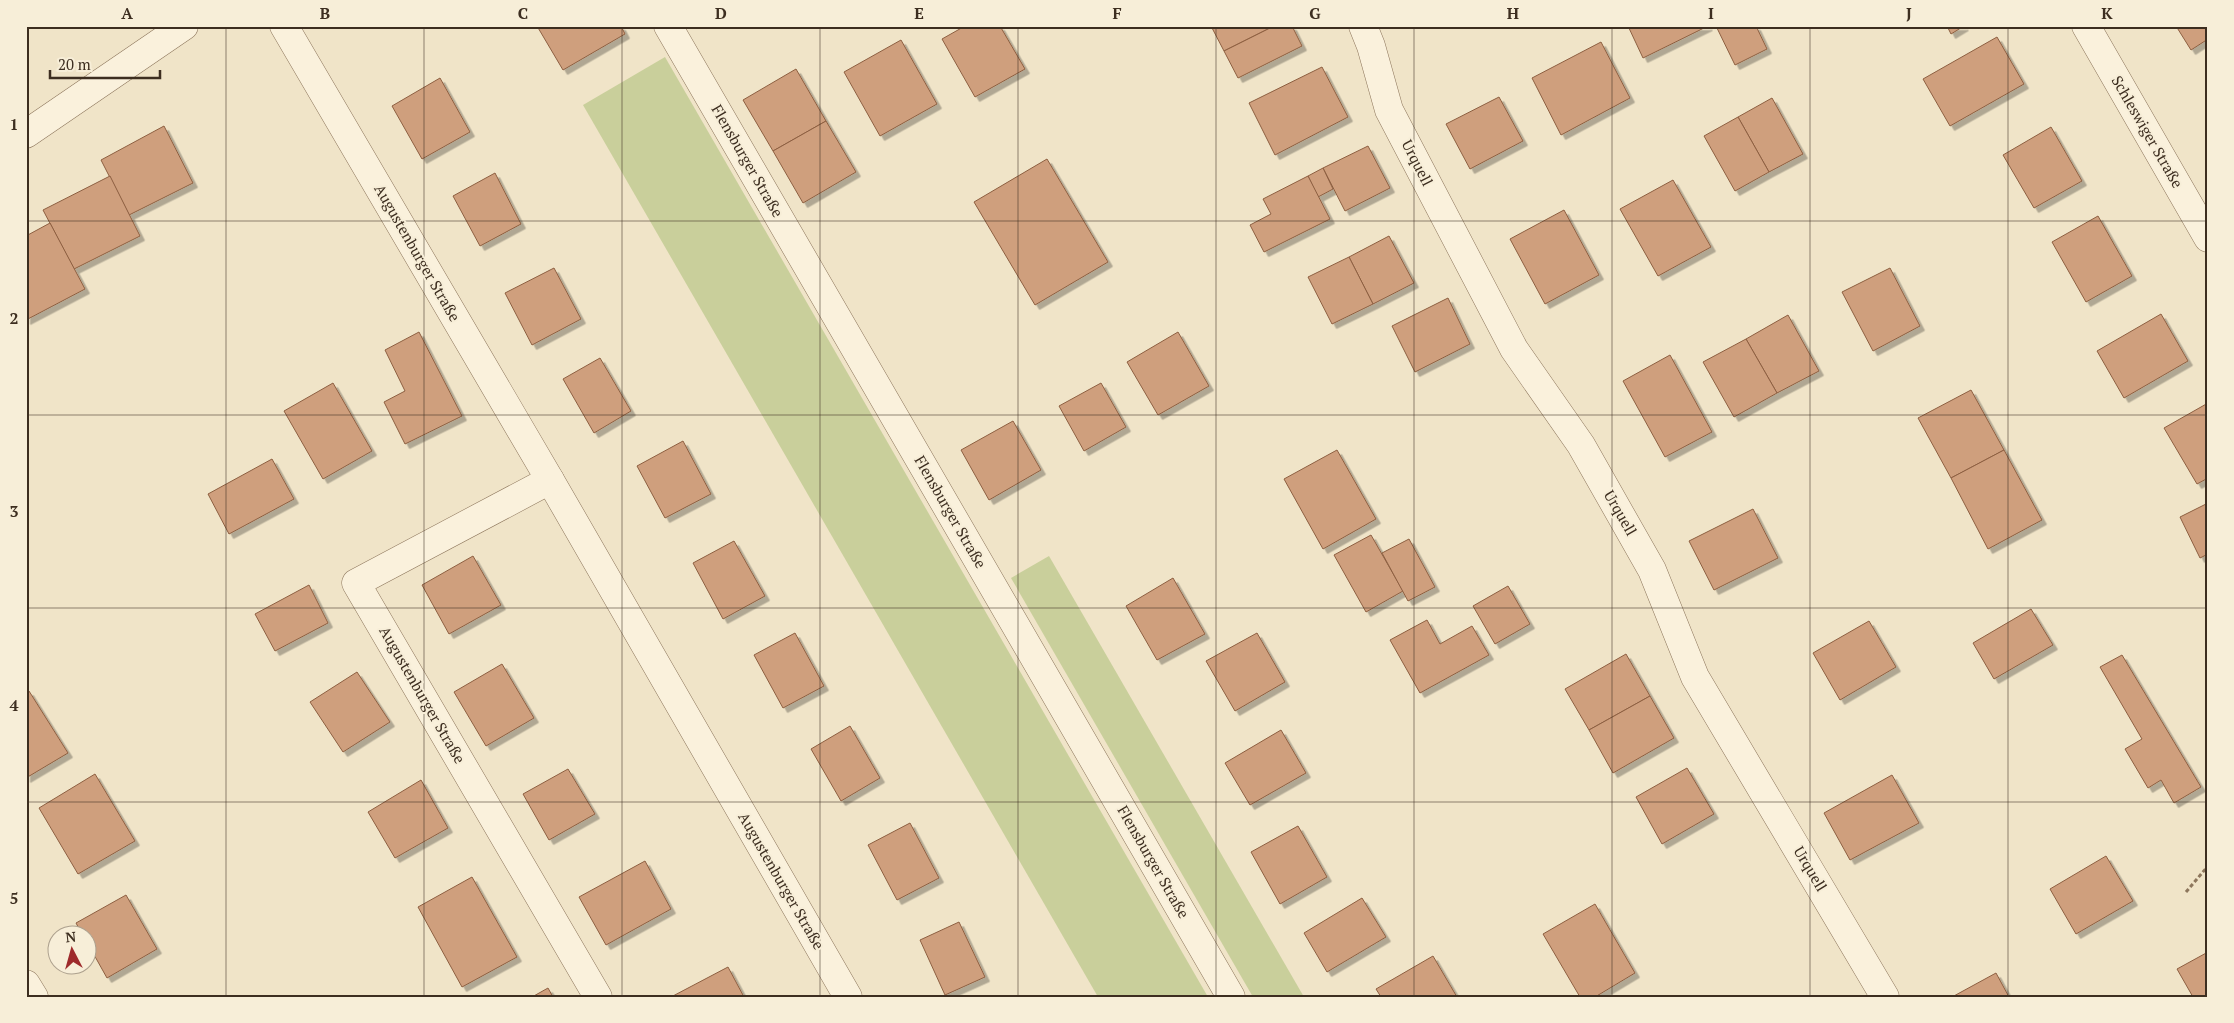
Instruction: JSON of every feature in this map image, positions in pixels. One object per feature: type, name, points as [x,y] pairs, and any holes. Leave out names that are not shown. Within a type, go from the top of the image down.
[{"type":"street","points":[[26,134],[184,26]]},
{"type":"street","name":"Augustenburger Straße","points":[[284,26],[550,480],[848,997]]},
{"type":"street","name":"Flensburger Straße","points":[[668,26],[1231,997]]},
{"type":"street","name":"Urquell","points":[[1363,26],[1371,46],[1389,110],[1514,350],[1561,414],[1586,454],[1652,570],[1695,677],[1885,997]]},
{"type":"street","name":"Schleswiger Straße","points":[[2086,26],[2208,238]]},
{"type":"street","name":"Augustenburger Straße","points":[[550,480],[356,584],[598,997]]},
{"type":"street","points":[[26,984],[34,997]]},
{"type":"path","points":[[2186,892],[2208,866]]},
{"type":"green space","points":[[665,57],[1208,997],[1098,997],[583,105]]},
{"type":"green space","points":[[1049,556],[1304,997],[1253,997],[1011,578]]},
{"type":"building","points":[[537,26],[621,26],[625,34],[563,70]]},
{"type":"building","points":[[965,26],[1000,26],[1025,69],[975,97],[942,39]]},
{"type":"building","points":[[1211,26],[1274,26],[1224,51]]},
{"type":"building","points":[[1274,26],[1292,26],[1302,46],[1238,78],[1224,51]]},
{"type":"building","points":[[1628,26],[1708,26],[1643,58]]},
{"type":"building","points":[[1716,26],[1756,26],[1767,49],[1735,65]]},
{"type":"building","points":[[1947,26],[1964,26],[1951,34]]},
{"type":"building","points":[[2176,26],[2208,26],[2208,39],[2191,50]]},
{"type":"building","points":[[1997,37],[2024,84],[1950,126],[1923,79]]},
{"type":"building","points":[[901,40],[937,104],[880,136],[844,72]]},
{"type":"building","points":[[1601,42],[1630,98],[1561,135],[1532,78]]},
{"type":"building","points":[[1322,67],[1348,117],[1275,155],[1249,103]]},
{"type":"building","points":[[796,69],[826,121],[773,151],[743,100]]},
{"type":"building","points":[[440,78],[470,132],[422,159],[392,106]]},
{"type":"building","points":[[1499,97],[1523,141],[1470,169],[1446,124]]},
{"type":"building","points":[[1772,98],[1803,154],[1769,172],[1738,117]]},
{"type":"building","points":[[1738,117],[1769,172],[1735,191],[1704,136]]},
{"type":"building","points":[[826,121],[856,172],[803,203],[773,151]]},
{"type":"building","points":[[164,126],[193,183],[129,215],[101,160]]},
{"type":"building","points":[[2051,127],[2082,181],[2034,208],[2003,155]]},
{"type":"building","points":[[1368,146],[1390,188],[1345,211],[1323,168]]},
{"type":"building","points":[[1047,159],[1108,262],[1035,305],[974,202]]},
{"type":"building","points":[[1323,168],[1333,189],[1318,197],[1308,176]]},
{"type":"building","points":[[495,173],[521,224],[480,246],[453,196]]},
{"type":"building","points":[[110,176],[140,236],[74,269],[43,210]]},
{"type":"building","points":[[1308,176],[1330,219],[1264,252],[1250,225],[1271,214],[1263,199]]},
{"type":"building","points":[[1673,180],[1711,247],[1658,276],[1620,209]]},
{"type":"building","points":[[1564,210],[1599,275],[1545,304],[1510,239]]},
{"type":"building","points":[[2098,216],[2132,276],[2086,302],[2052,242]]},
{"type":"building","points":[[50,223],[85,289],[26,320],[26,236]]},
{"type":"building","points":[[1389,236],[1414,283],[1373,304],[1349,257]]},
{"type":"building","points":[[1349,257],[1373,304],[1332,324],[1308,277]]},
{"type":"building","points":[[554,268],[581,319],[532,345],[505,293]]},
{"type":"building","points":[[1890,268],[1920,326],[1873,351],[1842,292]]},
{"type":"building","points":[[1448,298],[1470,344],[1415,372],[1392,326]]},
{"type":"building","points":[[2161,314],[2188,361],[2124,398],[2097,351]]},
{"type":"building","points":[[1788,315],[1819,371],[1777,393],[1746,339]]},
{"type":"building","points":[[419,332],[462,416],[405,444],[384,402],[405,391],[385,350]]},
{"type":"building","points":[[1178,332],[1209,386],[1158,415],[1127,362]]},
{"type":"building","points":[[1746,339],[1777,393],[1734,417],[1703,362]]},
{"type":"building","points":[[1670,355],[1712,432],[1665,457],[1623,381]]},
{"type":"building","points":[[600,358],[631,411],[594,433],[563,379]]},
{"type":"building","points":[[333,383],[372,451],[323,479],[284,411]]},
{"type":"building","points":[[1101,383],[1126,427],[1084,451],[1059,406]]},
{"type":"building","points":[[1971,390],[2004,450],[1951,478],[1918,418]]},
{"type":"building","points":[[2208,403],[2208,478],[2197,484],[2164,428]]},
{"type":"building","points":[[1013,421],[1041,470],[989,500],[961,450]]},
{"type":"building","points":[[683,441],[711,494],[665,518],[637,466]]},
{"type":"building","points":[[1337,450],[1376,519],[1323,549],[1284,479]]},
{"type":"building","points":[[2004,450],[2042,520],[1988,549],[1951,478]]},
{"type":"building","points":[[272,459],[294,499],[229,534],[208,494]]},
{"type":"building","points":[[2208,503],[2208,554],[2200,558],[2180,517]]},
{"type":"building","points":[[1753,509],[1778,558],[1714,590],[1689,541]]},
{"type":"building","points":[[1371,535],[1403,591],[1366,612],[1334,555]]},
{"type":"building","points":[[1409,539],[1435,587],[1408,601],[1382,553]]},
{"type":"building","points":[[734,541],[765,596],[723,619],[693,563]]},
{"type":"building","points":[[473,556],[501,605],[449,634],[422,585]]},
{"type":"building","points":[[1173,578],[1205,634],[1157,660],[1126,606]]},
{"type":"building","points":[[309,585],[328,623],[275,651],[255,614]]},
{"type":"building","points":[[1508,586],[1530,624],[1495,644],[1473,606]]},
{"type":"building","points":[[2031,609],[2053,645],[1994,679],[1973,643]]},
{"type":"building","points":[[1427,620],[1440,644],[1472,626],[1489,655],[1420,693],[1390,640]]},
{"type":"building","points":[[1869,621],[1896,667],[1840,700],[1813,653]]},
{"type":"building","points":[[795,633],[824,686],[783,708],[754,655]]},
{"type":"building","points":[[1257,633],[1285,682],[1235,711],[1206,661]]},
{"type":"building","points":[[1626,654],[1650,696],[1589,730],[1565,689]]},
{"type":"building","points":[[2122,655],[2201,787],[2174,803],[2161,780],[2148,788],[2125,749],[2142,739],[2100,667]]},
{"type":"building","points":[[502,664],[534,718],[486,746],[454,692]]},
{"type":"building","points":[[357,672],[390,722],[343,752],[310,702]]},
{"type":"building","points":[[29,691],[68,753],[26,778],[26,692]]},
{"type":"building","points":[[1650,696],[1674,738],[1613,773],[1589,730]]},
{"type":"building","points":[[850,726],[880,778],[841,801],[811,749]]},
{"type":"building","points":[[1281,730],[1306,773],[1250,805],[1225,763]]},
{"type":"building","points":[[1687,768],[1714,814],[1662,844],[1636,797]]},
{"type":"building","points":[[568,769],[595,814],[549,840],[523,794]]},
{"type":"building","points":[[95,774],[135,841],[78,874],[39,808]]},
{"type":"building","points":[[1892,775],[1919,823],[1850,860],[1824,813]]},
{"type":"building","points":[[421,780],[448,828],[395,858],[368,812]]},
{"type":"building","points":[[910,823],[939,878],[897,900],[868,845]]},
{"type":"building","points":[[1298,826],[1327,877],[1280,904],[1251,852]]},
{"type":"building","points":[[2106,856],[2133,901],[2076,934],[2050,889]]},
{"type":"building","points":[[645,861],[671,909],[606,945],[579,897]]},
{"type":"building","points":[[472,877],[517,957],[462,987],[418,907]]},
{"type":"building","points":[[126,895],[157,949],[107,978],[98,962],[98,926],[78,926],[76,923]]},
{"type":"building","points":[[1362,898],[1386,937],[1327,972],[1304,933]]},
{"type":"building","points":[[1595,904],[1635,973],[1595,997],[1580,997],[1543,934]]},
{"type":"building","points":[[959,922],[985,977],[945,995],[920,940]]},
{"type":"building","points":[[2208,952],[2208,997],[2193,997],[2177,969]]},
{"type":"building","points":[[1433,956],[1457,997],[1381,997],[1376,989]]},
{"type":"building","points":[[728,967],[744,997],[671,997]]},
{"type":"building","points":[[1996,973],[2009,997],[1952,997]]},
{"type":"building","points":[[548,988],[553,997],[532,997]]}]
